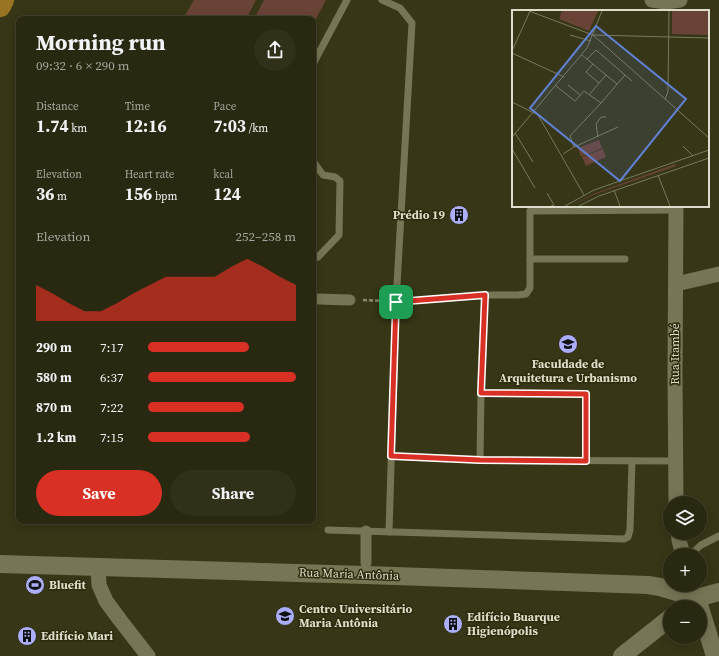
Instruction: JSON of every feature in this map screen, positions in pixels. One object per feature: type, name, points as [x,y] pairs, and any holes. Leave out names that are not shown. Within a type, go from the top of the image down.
[{"type":"main road","points":[[0,6],[3,0]]},
{"type":"street","points":[[652,0],[666,2],[679,0],[678,10]]},
{"type":"street","name":"Rua Itambé","points":[[676,208],[676,496]]},
{"type":"street","points":[[676,284],[719,274]]},
{"type":"street","points":[[318,300],[350,300]]},
{"type":"street","points":[[366,531],[366,563]]},
{"type":"street","name":"Rua Maria Antônia","points":[[0,564],[648,585],[660,587],[692,600]]},
{"type":"street","points":[[98,567],[99,585],[106,601],[148,656]]},
{"type":"street","points":[[660,587],[670,600]]},
{"type":"street","points":[[698,600],[719,592]]},
{"type":"street","points":[[622,656],[663,619]]},
{"type":"street","points":[[707,634],[715,656]]},
{"type":"lane","points":[[316,58],[347,0]]},
{"type":"lane","points":[[382,0],[400,8],[412,23],[396,302],[389,532]]},
{"type":"lane","points":[[316,165],[323,175],[335,177],[340,182],[339,235],[318,257]]},
{"type":"lane","points":[[396,302],[485,295],[526,294],[530,288],[530,211],[676,208]]},
{"type":"lane","points":[[530,259],[625,259]]},
{"type":"lane","points":[[480,460],[485,295]]},
{"type":"lane","points":[[481,393],[586,394],[586,461]]},
{"type":"lane","points":[[391,456],[480,460],[676,461]]},
{"type":"lane","points":[[328,530],[624,539],[628,536],[630,530],[632,461]]},
{"type":"lane","points":[[698,548],[719,536]]},
{"type":"path","points":[[350,300],[396,302]]},
{"type":"shaded area","points":[[194,0],[256,0],[248,16],[185,16]]},
{"type":"shaded area","points":[[264,0],[326,0],[316,18],[316,16],[256,16]]},
{"type":"place","name":"Prédio 19","points":[[459,215]]},
{"type":"place","name":"Faculdade de Arquitetura e Urbanismo","points":[[568,344]]},
{"type":"place","name":"Bluefit","points":[[35,585]]},
{"type":"place","name":"Centro Universitário Maria Antônia","points":[[285,616]]},
{"type":"place","name":"Edifício Buarque Higienópolis","points":[[453,624]]},
{"type":"place","name":"Edifício Mari","points":[[27,636]]},
{"type":"route","points":[[485,295],[481,393],[586,394],[586,461],[480,460],[391,456],[396,302],[485,295]]}]
